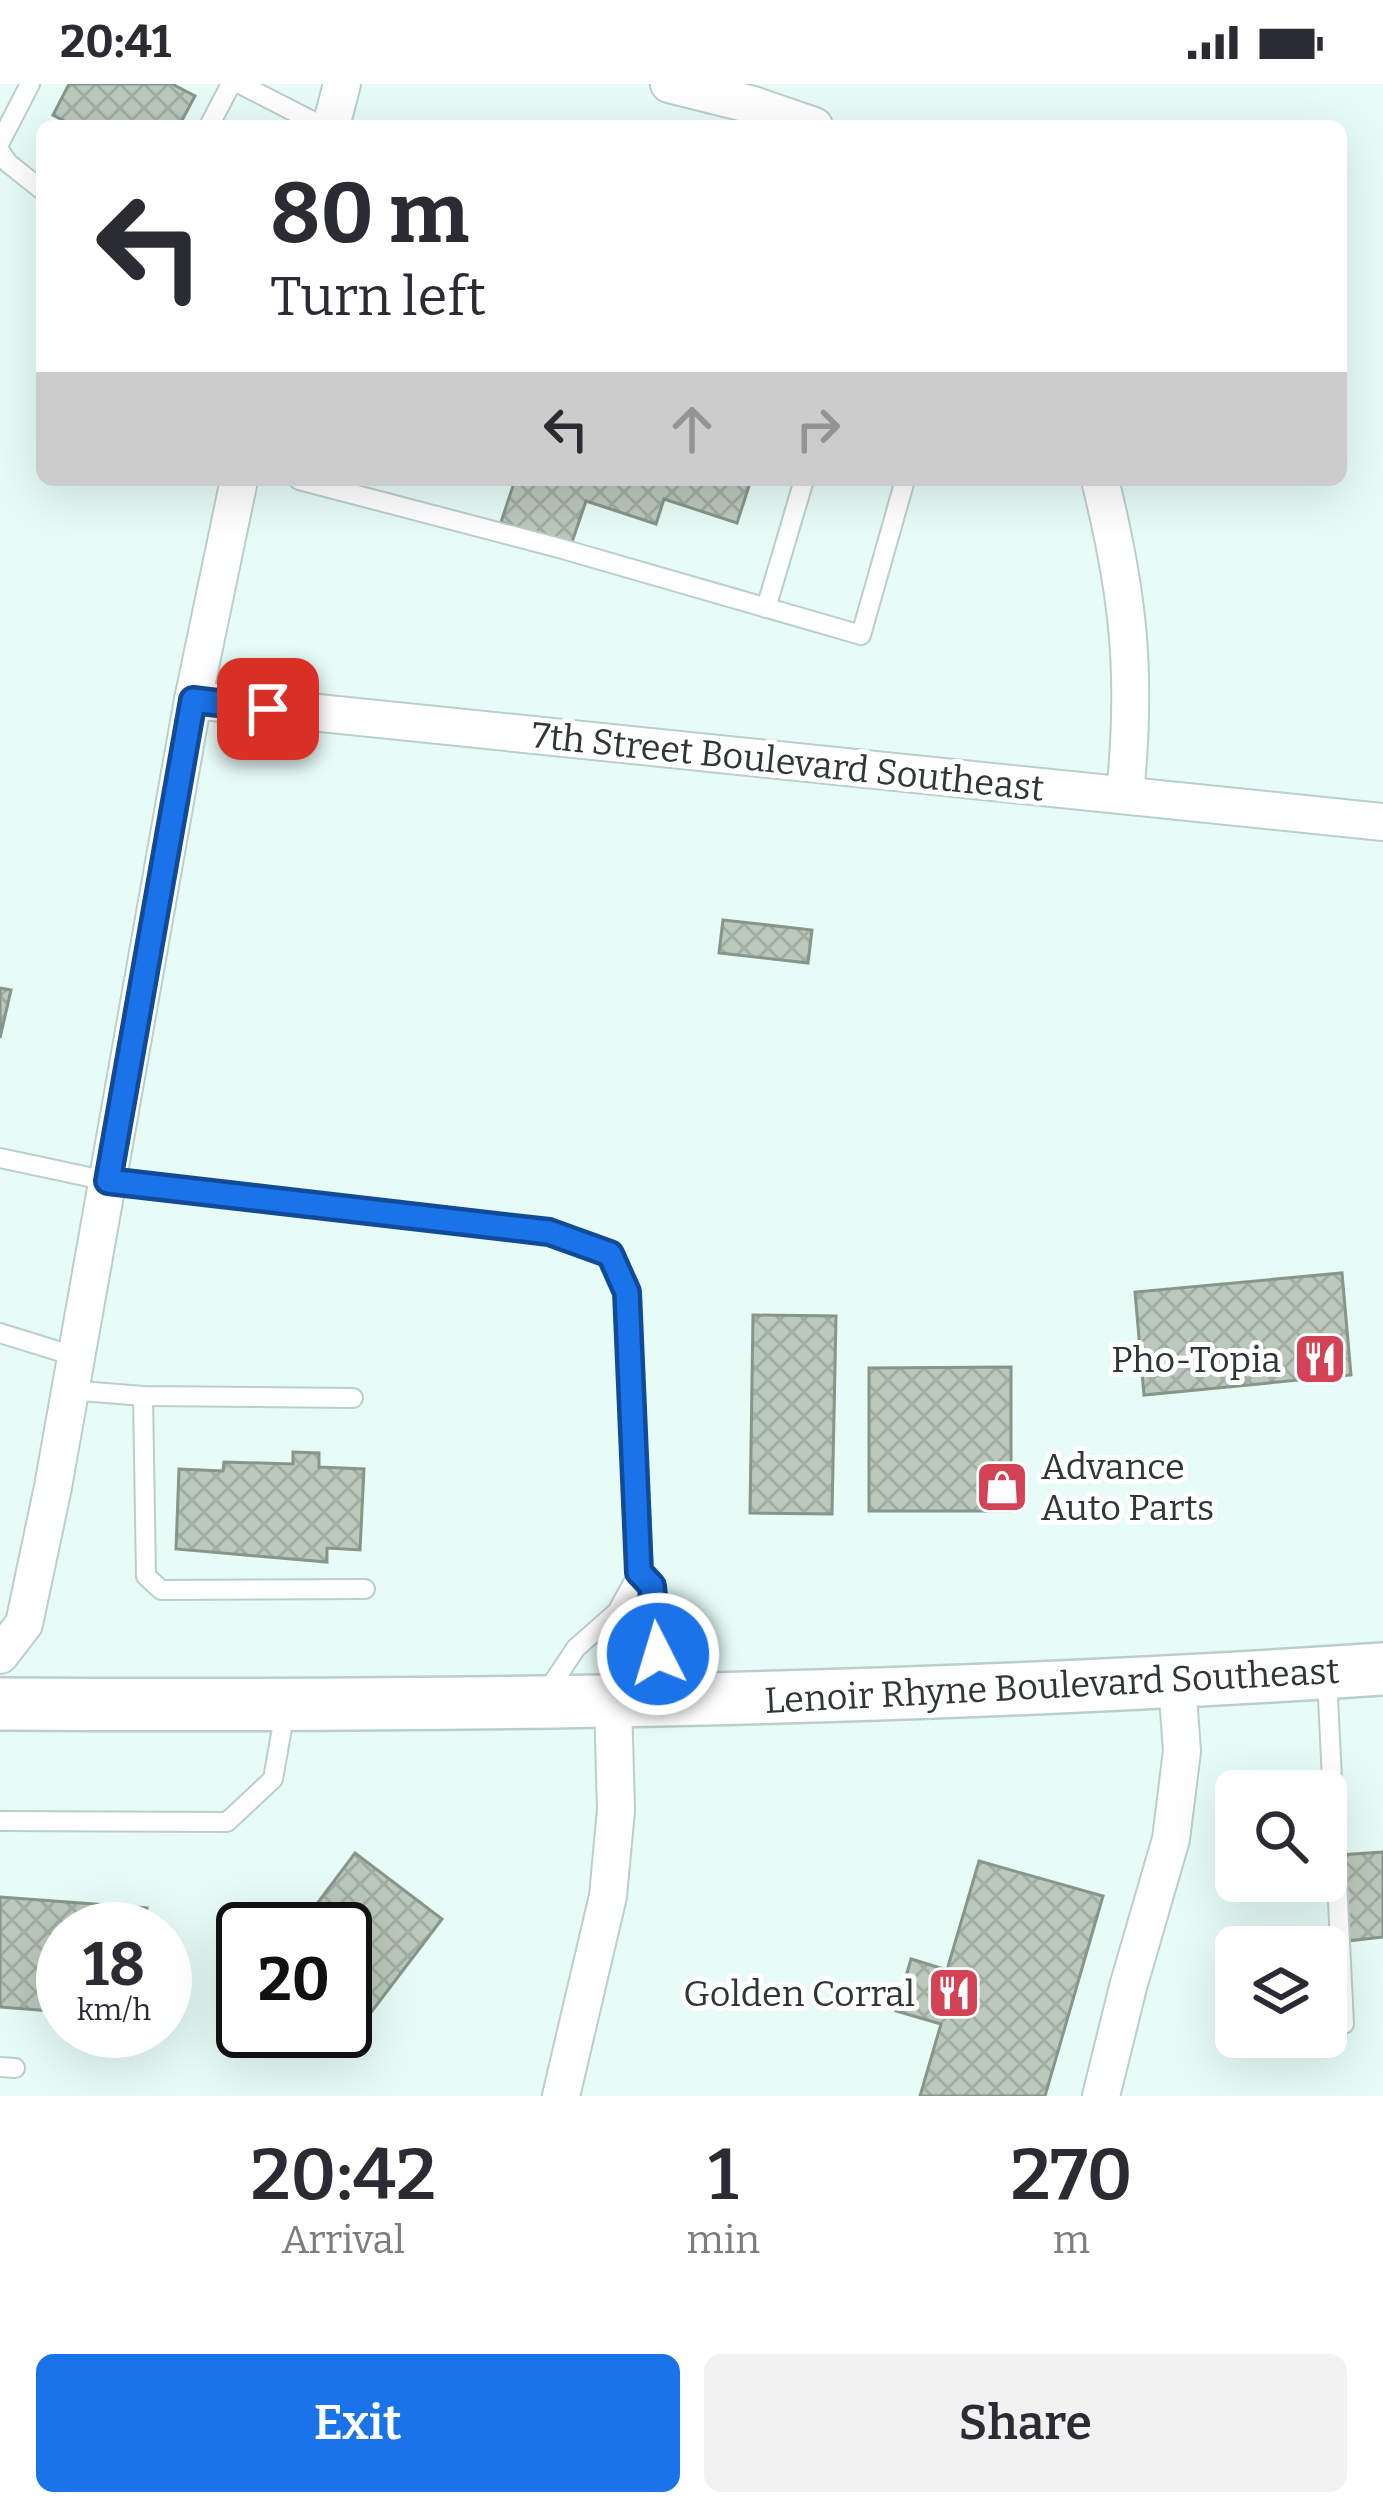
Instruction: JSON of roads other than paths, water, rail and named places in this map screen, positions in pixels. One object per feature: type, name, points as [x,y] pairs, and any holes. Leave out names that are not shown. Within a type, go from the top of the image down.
[{"type":"main road","name":"Lenoir Rhyne Boulevard Southeast","points":[[0,1704],[286,1706],[853,1698],[1383,1669]]},
{"type":"street","points":[[328,120],[342,84]]},
{"type":"street","points":[[669,84],[797,120]]},
{"type":"street","points":[[0,1654],[24,1624],[193,700],[238,486]]},
{"type":"street","points":[[1102,486],[1118,551],[1132,642],[1133,719],[1126,795]]},
{"type":"street","name":"7th Street Boulevard Southeast","points":[[193,700],[1383,822]]},
{"type":"street","points":[[1101,2096],[1175,1817],[1182,1750],[1177,1683]]},
{"type":"street","points":[[561,2096],[608,1896],[616,1810],[637,1702]]},
{"type":"lane","points":[[30,84],[0,146],[8,163],[36,185]]},
{"type":"lane","points":[[213,120],[236,84],[313,120]]},
{"type":"lane","points":[[322,486],[861,635],[903,486]]},
{"type":"lane","points":[[766,608],[802,486]]},
{"type":"lane","points":[[0,1158],[108,1181],[549,1232],[610,1254],[627,1292],[639,1572],[617,1612],[576,1648],[540,1703]]},
{"type":"lane","points":[[0,1333],[72,1373],[143,1396],[353,1398]]},
{"type":"lane","points":[[143,1396],[146,1576],[160,1590],[365,1589]]},
{"type":"lane","points":[[637,1702],[652,1586],[639,1572]]},
{"type":"lane","points":[[1327,1672],[1339,1926]]},
{"type":"lane","points":[[0,1821],[227,1822],[273,1779],[286,1706]]},
{"type":"place","name":"Pho-Topia","points":[[1320,1359]]},
{"type":"place","name":"Advance Auto Parts","points":[[1002,1487]]},
{"type":"place","name":"Golden Corral","points":[[954,1993]]}]
